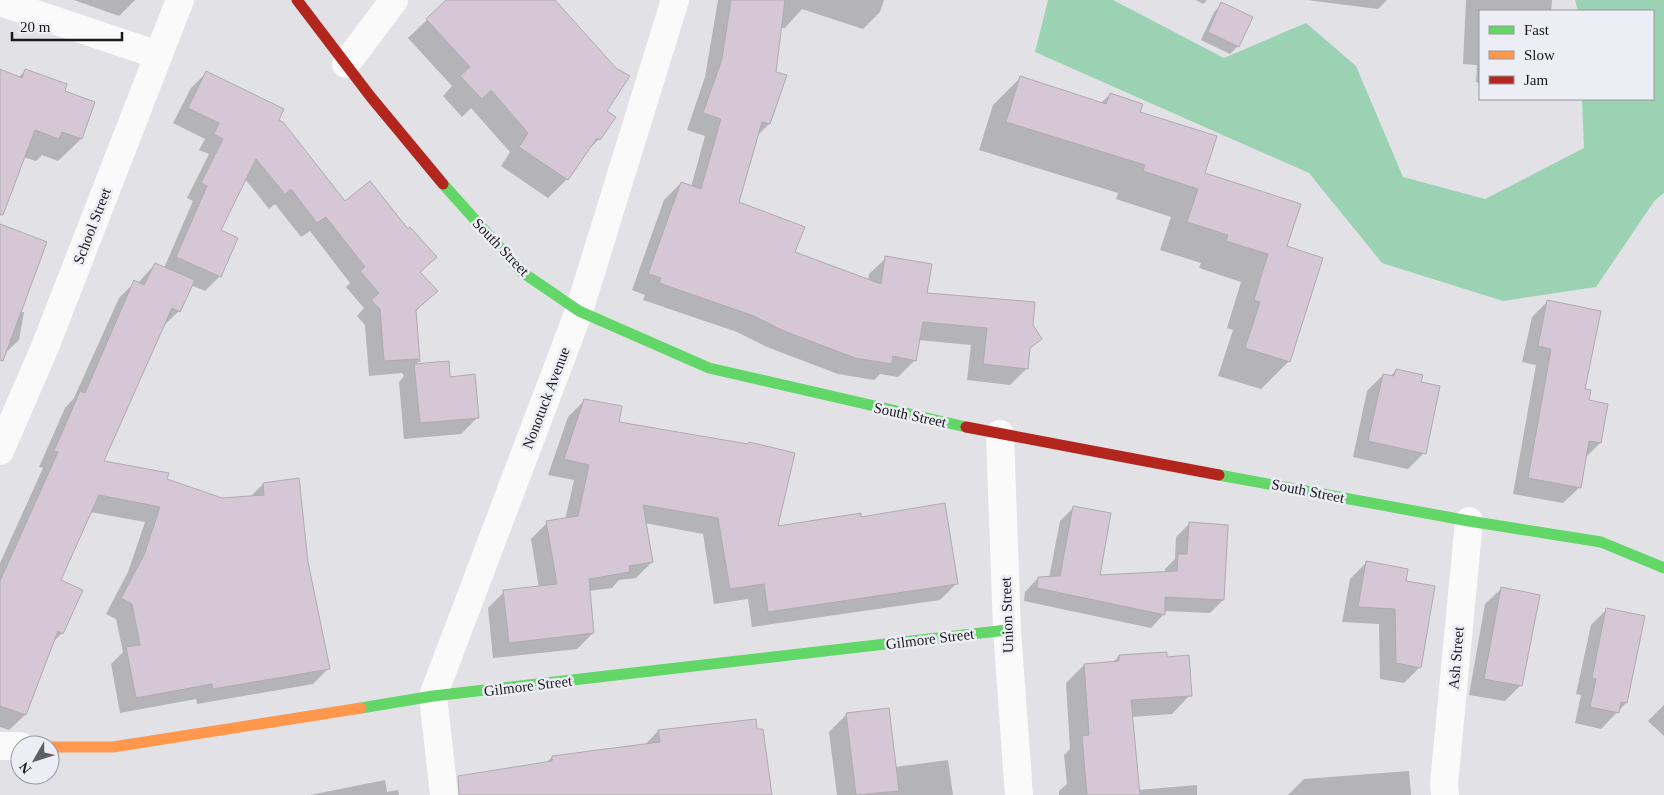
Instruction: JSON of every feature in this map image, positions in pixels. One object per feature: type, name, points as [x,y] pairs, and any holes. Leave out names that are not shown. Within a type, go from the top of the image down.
[{"type":"street","name":"School Street","points":[[0,451],[46,347],[180,0]]},
{"type":"street","name":"South Street","points":[[297,0],[346,64],[458,201],[522,272],[579,311],[709,368],[838,399],[1000,434],[1469,521],[1601,542],[1664,568]]},
{"type":"street","points":[[346,64],[394,0]]},
{"type":"street","name":"Nonotuck Avenue","points":[[444,795],[433,696],[579,311],[675,0]]},
{"type":"street","points":[[0,2],[158,55]]},
{"type":"street","name":"Union Street","points":[[1000,434],[1007,630],[1019,795]]},
{"type":"street","name":"Ash Street","points":[[1445,795],[1444,784],[1469,521]]},
{"type":"street","name":"Gilmore Street","points":[[60,746],[113,747],[433,696],[1007,630]]},
{"type":"green space","points":[[1048,0],[1113,0],[1224,58],[1306,23],[1356,66],[1403,177],[1485,199],[1584,148],[1582,100],[1654,100],[1654,10],[1578,10],[1575,0],[1664,0],[1664,193],[1655,200],[1596,287],[1503,301],[1382,263],[1309,173],[1035,52]]},
{"type":"building","points":[[446,0],[555,0],[616,68],[630,76],[607,111],[616,117],[600,140],[597,138],[568,180],[519,147],[528,133],[491,90],[482,99],[460,76],[470,67],[426,19]]},
{"type":"building","points":[[731,0],[785,0],[776,72],[787,75],[770,124],[762,122],[739,202],[805,227],[795,252],[881,284],[885,256],[932,264],[927,293],[1035,302],[1033,325],[1042,339],[1030,348],[1028,369],[983,364],[987,328],[923,322],[916,361],[893,356],[892,364],[855,358],[784,331],[754,316],[659,283],[661,278],[648,274],[681,182],[701,189],[721,119],[703,113],[722,59]]},
{"type":"building","points":[[1221,2],[1253,17],[1239,47],[1208,32]]},
{"type":"building","points":[[0,69],[22,78],[25,69],[67,84],[65,91],[95,102],[82,139],[62,132],[59,139],[35,130],[3,215],[0,215]]},
{"type":"building","points":[[206,71],[284,109],[279,120],[283,122],[345,201],[370,181],[408,229],[410,227],[437,257],[420,272],[438,291],[416,310],[420,362],[418,359],[384,361],[380,309],[371,300],[379,293],[360,271],[365,267],[326,217],[317,223],[291,189],[285,194],[256,159],[221,230],[238,238],[221,277],[176,257],[207,186],[201,183],[223,139],[214,134],[219,123],[188,108]]},
{"type":"building","points":[[1020,76],[1106,104],[1110,93],[1143,104],[1140,112],[1217,136],[1205,173],[1301,204],[1287,246],[1323,258],[1290,362],[1245,348],[1260,302],[1254,300],[1268,254],[1226,241],[1228,235],[1187,222],[1198,189],[1143,171],[1145,165],[1006,122]]},
{"type":"building","points":[[0,224],[47,242],[3,361],[0,360]]},
{"type":"building","points":[[155,263],[195,280],[180,312],[172,308],[104,461],[169,473],[167,479],[222,498],[264,495],[263,483],[299,478],[308,562],[330,669],[213,689],[212,684],[136,698],[126,647],[140,645],[132,604],[121,598],[144,555],[160,507],[99,495],[61,580],[83,590],[63,634],[58,631],[26,715],[0,706],[0,581],[58,452],[54,451],[80,391],[85,393],[134,280],[144,285]]},
{"type":"building","points":[[1547,300],[1601,311],[1585,389],[1591,390],[1589,400],[1608,404],[1601,443],[1589,441],[1581,488],[1528,478],[1551,349],[1538,346]]},
{"type":"building","points":[[449,361],[450,377],[475,374],[479,418],[420,423],[414,364]]},
{"type":"building","points":[[1396,369],[1423,375],[1421,382],[1440,386],[1426,454],[1368,441],[1383,374],[1394,376]]},
{"type":"building","points":[[584,399],[622,406],[619,422],[748,444],[749,442],[795,453],[778,526],[861,513],[861,517],[945,503],[958,584],[768,612],[764,584],[730,589],[718,518],[643,505],[653,562],[629,566],[630,572],[589,579],[594,633],[509,643],[503,590],[557,584],[546,521],[578,516],[589,465],[564,459]]},
{"type":"building","points":[[1073,506],[1111,513],[1100,575],[1177,571],[1178,554],[1187,554],[1189,522],[1228,525],[1224,600],[1165,597],[1165,615],[1037,588],[1038,577],[1060,576]]},
{"type":"building","points":[[1366,561],[1408,569],[1406,581],[1435,586],[1421,668],[1396,663],[1395,609],[1358,607]]},
{"type":"building","points":[[1501,587],[1540,595],[1522,686],[1484,679]]},
{"type":"building","points":[[1606,608],[1645,616],[1627,703],[1621,702],[1619,713],[1590,707],[1596,679],[1592,678]]},
{"type":"building","points":[[1167,652],[1167,657],[1189,655],[1192,696],[1131,700],[1140,795],[1087,795],[1082,736],[1089,735],[1084,664],[1119,661],[1119,655]]},
{"type":"building","points":[[889,708],[899,791],[856,795],[846,713]]},
{"type":"building","points":[[756,719],[757,729],[763,729],[772,795],[459,795],[458,776],[552,761],[552,756],[660,742],[658,730]]},
{"type":"traffic: fast","points":[[443,184],[522,272],[579,311],[709,368],[966,427]]},
{"type":"traffic: fast","points":[[1219,475],[1469,521],[1601,542],[1664,568]]},
{"type":"traffic: fast","points":[[361,708],[433,696],[1007,630]]},
{"type":"traffic: slow","points":[[60,747],[113,747],[361,708]]},
{"type":"traffic: jam","points":[[297,0],[370,96],[443,184]]},
{"type":"traffic: jam","points":[[966,427],[1219,475]]}]
